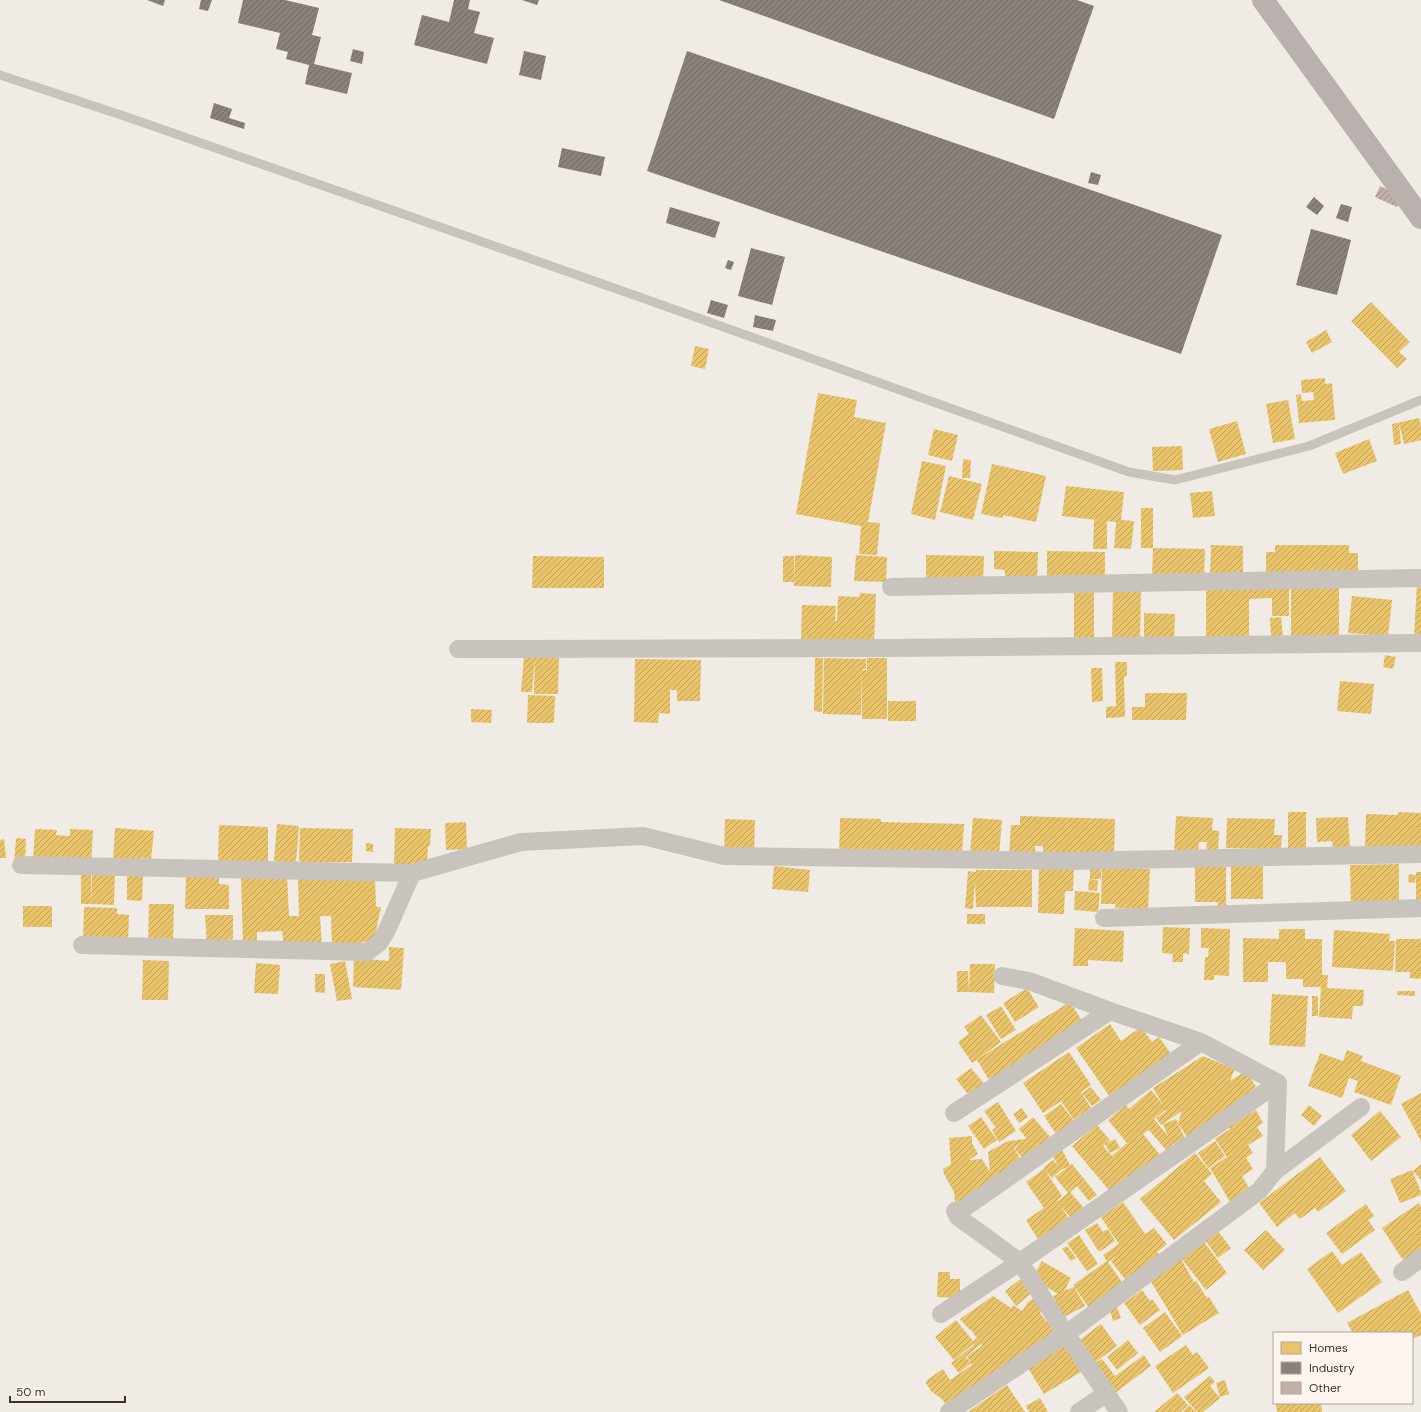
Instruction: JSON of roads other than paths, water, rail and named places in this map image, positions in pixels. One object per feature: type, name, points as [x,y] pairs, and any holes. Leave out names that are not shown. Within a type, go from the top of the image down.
[{"type":"main road","points":[[1263,0],[1421,218]]},
{"type":"street","points":[[891,587],[1421,578]]},
{"type":"street","points":[[458,649],[873,648],[1421,643]]},
{"type":"street","points":[[21,865],[412,873],[521,842],[643,836],[724,856],[1073,861],[1421,854]]},
{"type":"street","points":[[82,945],[368,952],[380,943],[412,873]]},
{"type":"street","points":[[1104,918],[1421,908]]},
{"type":"street","points":[[1002,976],[1029,981],[1110,1011],[1201,1042],[1278,1083]]},
{"type":"street","points":[[954,1113],[1110,1011]]},
{"type":"street","points":[[1120,1412],[1066,1334],[1020,1262],[958,1217],[955,1211],[963,1209],[1201,1042]]},
{"type":"street","points":[[1275,1171],[1278,1083]]},
{"type":"street","points":[[941,1314],[1020,1262],[1278,1083]]},
{"type":"street","points":[[949,1412],[1066,1334],[1259,1191],[1275,1171],[1361,1107]]},
{"type":"street","points":[[1402,1272],[1421,1258]]},
{"type":"street","points":[[1079,1412],[1107,1393]]},
{"type":"lane","points":[[0,74],[133,119],[610,287],[1129,472],[1175,480],[1309,446],[1421,400]]}]
